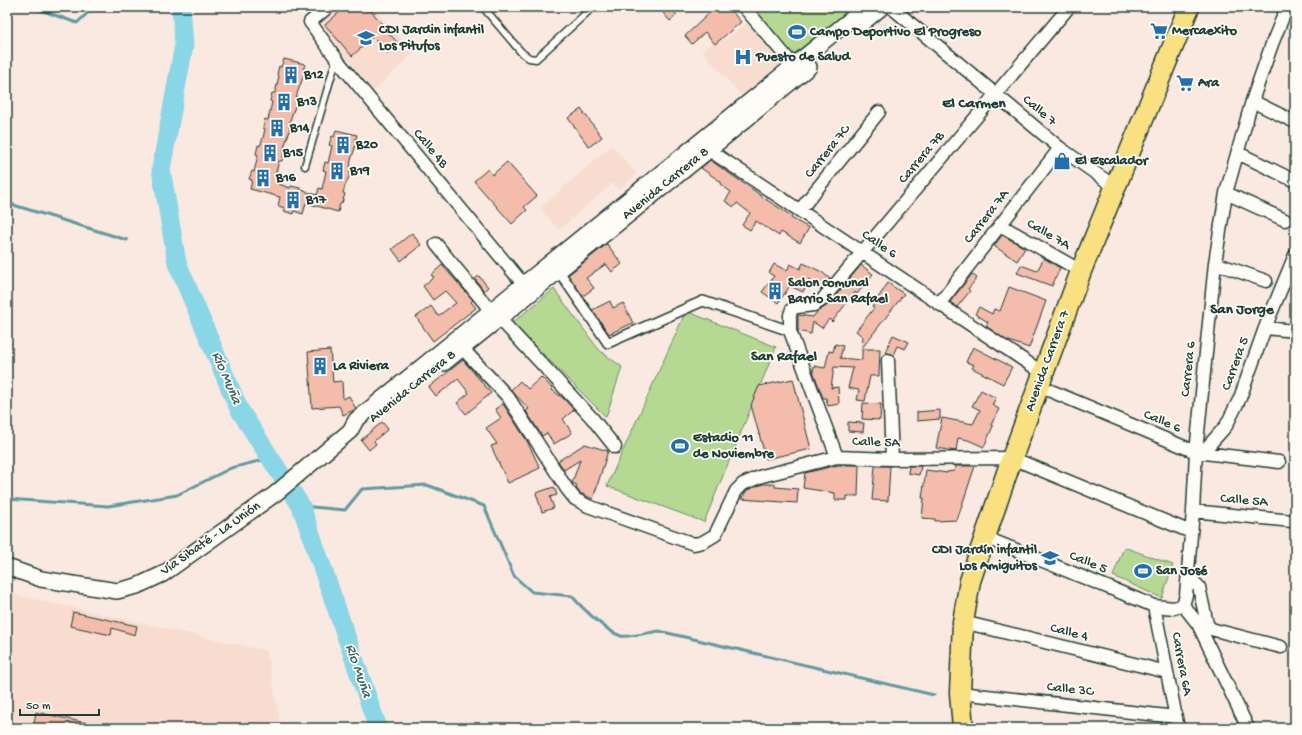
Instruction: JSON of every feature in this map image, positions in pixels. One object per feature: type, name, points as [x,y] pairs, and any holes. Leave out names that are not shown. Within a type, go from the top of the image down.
[{"type":"main road","name":"Avenida Carrera 7","points":[[963,728],[960,693],[963,622],[970,581],[1012,458],[1081,271],[1189,7]]},
{"type":"street","name":"Calle 4B","points":[[328,7],[310,22],[338,61],[527,289]]},
{"type":"street","points":[[744,7],[794,66]]},
{"type":"street","name":"Avenida Carrera 8","points":[[527,289],[558,270],[705,145],[794,66],[866,7]]},
{"type":"street","name":"Avenida Carrera 8","points":[[350,431],[356,420],[527,289],[705,145],[882,7]]},
{"type":"street","name":"Calle 7","points":[[891,7],[1060,148],[1115,187]]},
{"type":"street","name":"Carrera 7B","points":[[790,331],[790,315],[792,310],[797,307],[814,305],[822,300],[1070,7]]},
{"type":"street","name":"Carrera 6","points":[[1183,605],[1188,575],[1215,263],[1226,193],[1252,101],[1287,7]]},
{"type":"street","points":[[1252,101],[1295,122]]},
{"type":"street","name":"Carrera 7C","points":[[800,210],[879,112]]},
{"type":"street","name":"Calle 6","points":[[705,145],[939,304],[1041,379],[1198,453],[1279,462]]},
{"type":"street","name":"Carrera 7A","points":[[939,304],[1060,148]]},
{"type":"street","points":[[1238,153],[1295,181]]},
{"type":"street","points":[[1226,193],[1285,220]]},
{"type":"street","name":"Calle 7A","points":[[1000,225],[1081,271]]},
{"type":"street","points":[[436,244],[495,314],[592,418],[615,447]]},
{"type":"street","name":"Carrera 5","points":[[1198,453],[1226,426],[1240,398],[1265,328],[1295,255]]},
{"type":"street","points":[[1215,263],[1266,281]]},
{"type":"street","points":[[558,270],[608,343],[703,301],[790,331],[837,457]]},
{"type":"street","name":"Avenida Carrera 8","points":[[350,431],[365,426],[462,348],[495,314]]},
{"type":"street","points":[[1265,328],[1295,331]]},
{"type":"street","name":"Calle 5A","points":[[462,348],[508,397],[575,500],[694,544],[703,542],[715,535],[736,491],[743,484],[762,476],[837,457],[892,459],[1012,458]]},
{"type":"street","points":[[888,360],[892,459]]},
{"type":"street","name":"Vía Sibaté - La Unión","points":[[7,567],[41,579],[117,591],[163,574],[275,494],[350,431]]},
{"type":"street","points":[[1012,458],[1191,532]]},
{"type":"street","name":"Calle 5A","points":[[1193,511],[1292,521]]},
{"type":"street","name":"Calle 5","points":[[984,537],[1154,606],[1174,608],[1183,605]]},
{"type":"street","points":[[1188,575],[1200,587],[1207,624],[1211,629],[1281,647]]},
{"type":"street","points":[[1183,605],[1198,624],[1248,728]]},
{"type":"street","name":"Carrera 6A","points":[[1154,606],[1177,723]]},
{"type":"street","name":"Calle 4","points":[[963,622],[1167,672]]},
{"type":"street","name":"Calle 3C","points":[[960,693],[1177,723]]},
{"type":"lane","points":[[483,7],[521,52],[529,58],[536,59],[593,7]]},
{"type":"lane","points":[[305,166],[334,67],[338,61]]},
{"type":"shaded area","name":"CDI Jardin infantil Los Pitufos","points":[[339,7],[372,7],[413,53],[373,92],[320,23]]},
{"type":"shaded area","name":"Puesto de Salud","points":[[747,23],[784,62],[741,95],[702,51],[720,37],[725,40]]},
{"type":"shaded area","points":[[612,145],[637,174],[619,190],[613,183],[559,230],[540,208]]},
{"type":"shaded area","points":[[7,593],[267,651],[281,728],[7,728]]},
{"type":"green space","name":"Campo Deportivo El Progreso","points":[[752,7],[854,7],[791,56]]},
{"type":"green space","points":[[554,289],[599,350],[622,367],[606,417],[512,323]]},
{"type":"green space","name":"Estadio 11 de Noviembre","points":[[686,311],[776,347],[704,522],[607,486]]},
{"type":"green space","name":"San José","points":[[1124,547],[1173,565],[1162,598],[1113,576]]},
{"type":"building","points":[[345,7],[368,7],[382,24],[381,25],[398,43],[388,53],[373,37],[352,56],[325,25]]},
{"type":"building","points":[[658,7],[669,7],[677,15],[670,21]]},
{"type":"building","points":[[716,7],[728,7],[741,22],[715,44],[705,32],[692,44],[685,36]]},
{"type":"building","points":[[284,59],[305,64],[303,71],[305,72],[296,98],[298,99],[291,117],[289,134],[283,151],[282,161],[279,161],[275,176],[277,177],[276,183],[290,188],[291,186],[300,188],[301,190],[317,195],[319,188],[322,189],[326,171],[323,170],[325,162],[328,163],[332,146],[329,145],[336,130],[357,135],[355,141],[357,142],[351,160],[349,177],[343,193],[345,194],[338,212],[306,203],[303,214],[294,211],[293,214],[284,211],[285,208],[278,206],[280,197],[250,189],[252,180],[249,179],[252,171],[254,172],[258,155],[256,154],[258,145],[260,146],[265,129],[263,128],[265,119],[268,120],[272,102],[270,101],[272,93],[275,93],[279,76],[277,74],[279,66],[281,67]]},
{"type":"building","points":[[581,109],[602,137],[589,147],[568,118]]},
{"type":"building","points":[[710,160],[759,195],[792,216],[791,218],[809,228],[800,243],[781,232],[779,236],[756,221],[750,230],[742,225],[750,213],[737,203],[734,207],[725,201],[731,192],[720,184],[721,182],[701,168]]},
{"type":"building","points":[[507,162],[537,196],[524,207],[527,210],[512,224],[474,181],[488,169],[492,175]]},
{"type":"building","points":[[412,233],[421,245],[401,261],[392,249]]},
{"type":"building","points":[[1002,235],[1025,248],[1017,261],[994,246]]},
{"type":"building","points":[[607,244],[622,264],[612,272],[606,264],[586,278],[594,288],[583,296],[568,275]]},
{"type":"building","points":[[1044,258],[1060,268],[1052,286],[1017,273],[1021,265],[1037,271]]},
{"type":"building","points":[[803,263],[822,272],[830,279],[821,290],[809,279],[803,292],[790,286],[778,303],[762,292],[774,276],[769,273],[774,264],[787,271],[790,264],[800,269]]},
{"type":"building","points":[[442,265],[473,300],[471,302],[476,308],[433,341],[416,317],[431,306],[438,316],[456,303],[445,291],[433,300],[423,286],[434,277],[431,275]]},
{"type":"building","points":[[861,265],[873,274],[857,294],[855,292],[832,322],[829,319],[822,328],[813,322],[811,334],[798,331],[798,315],[813,317],[817,312],[828,305]]},
{"type":"building","points":[[972,274],[977,278],[968,289],[970,291],[957,307],[950,302]]},
{"type":"building","points":[[479,276],[488,287],[484,291],[475,279]]},
{"type":"building","points":[[888,283],[904,294],[862,348],[863,337],[856,331],[874,308],[872,307]]},
{"type":"building","points":[[1009,287],[1046,301],[1029,348],[1006,340],[986,326],[988,322],[975,314],[979,307],[992,314],[994,309],[1000,311]]},
{"type":"building","points":[[610,301],[613,308],[623,303],[633,323],[609,334],[592,310]]},
{"type":"building","points":[[893,335],[909,342],[905,349],[897,346],[893,355],[885,352]]},
{"type":"building","points":[[835,344],[843,346],[840,358],[862,360],[862,349],[880,349],[879,376],[870,376],[865,401],[857,400],[859,390],[848,388],[853,368],[834,367],[831,388],[838,387],[839,404],[828,406],[826,398],[823,398],[813,371],[814,366],[825,368],[829,351],[833,352]]},
{"type":"building","points":[[973,347],[1012,367],[1003,384],[972,368],[974,365],[966,362]]},
{"type":"building","name":"La Riviera","points":[[330,350],[333,382],[342,381],[343,399],[349,396],[356,409],[343,415],[339,406],[312,408],[308,352]]},
{"type":"building","points":[[463,360],[491,393],[466,414],[457,403],[469,393],[458,379],[436,396],[429,387]]},
{"type":"building","points":[[541,377],[553,389],[552,390],[563,398],[574,410],[563,419],[572,433],[554,444],[547,433],[542,436],[526,411],[529,409],[511,390],[520,381],[528,389]]},
{"type":"building","name":"San Rafael","points":[[793,379],[811,449],[766,459],[751,405],[759,386]]},
{"type":"building","points":[[981,390],[996,398],[992,405],[999,409],[991,425],[993,426],[984,447],[968,440],[958,438],[956,451],[936,448],[942,418],[973,424],[980,410],[972,406]]},
{"type":"building","points":[[863,403],[881,404],[880,420],[862,419]]},
{"type":"building","points":[[503,404],[527,441],[540,468],[508,483],[491,446],[497,444],[486,428],[501,418],[495,409]]},
{"type":"building","points":[[940,410],[940,419],[917,421],[917,412]]},
{"type":"building","points":[[382,422],[388,429],[374,441],[376,444],[369,450],[361,440]]},
{"type":"building","points":[[848,422],[864,423],[863,432],[848,431]]},
{"type":"building","points":[[585,444],[608,451],[593,499],[580,493],[576,488],[577,485],[572,483],[580,460],[564,470],[558,461]]},
{"type":"building","points":[[838,465],[859,465],[858,496],[847,496],[847,500],[835,500],[835,493],[803,488],[805,473]]},
{"type":"building","points":[[875,466],[890,466],[888,501],[872,500]]},
{"type":"building","points":[[909,466],[921,466],[919,475],[908,473]]},
{"type":"building","points":[[956,466],[975,466],[957,520],[935,521],[935,519],[922,518],[924,498],[922,498],[926,470],[947,473],[954,471]]},
{"type":"building","points":[[763,484],[775,484],[775,487],[798,489],[797,503],[741,499],[747,490]]},
{"type":"building","points":[[554,487],[557,495],[550,497],[554,508],[542,512],[536,493]]},
{"type":"building","points":[[73,612],[137,626],[135,635],[112,628],[111,635],[70,626]]},
{"type":"building","points":[[36,712],[91,724],[90,728],[33,728]]},
{"type":"waterway","points":[[32,7],[77,23],[94,7]]},
{"type":"waterway","name":"Río Muña","points":[[181,7],[184,45],[161,169],[177,263],[239,409],[301,506],[378,728]]},
{"type":"waterway","points":[[7,203],[127,240]]},
{"type":"waterway","points":[[7,499],[108,506],[177,495],[231,468],[271,458]]},
{"type":"waterway","points":[[301,506],[345,510],[362,489],[427,485],[484,506],[514,576],[532,592],[572,596],[588,613],[615,634],[621,636],[634,636],[659,631],[934,695]]},
{"type":"place","name":"Mercaexito","points":[[1159,31]]},
{"type":"place","name":"Campo Deportivo El Progreso","points":[[797,32]]},
{"type":"place","name":"CDI Jardin infantil Los Pitufos","points":[[366,38]]},
{"type":"place","name":"Puesto de Salud","points":[[743,57]]},
{"type":"place","name":"B12","points":[[291,75]]},
{"type":"place","name":"Ara","points":[[1185,83]]},
{"type":"place","name":"B13","points":[[284,102]]},
{"type":"place","name":"B14","points":[[277,128]]},
{"type":"place","name":"B20","points":[[343,145]]},
{"type":"place","name":"B15","points":[[270,153]]},
{"type":"place","name":"El Escalador","points":[[1062,161]]},
{"type":"place","name":"B19","points":[[337,171]]},
{"type":"place","name":"B16","points":[[263,178]]},
{"type":"place","name":"B17","points":[[293,200]]},
{"type":"place","name":"Salon comunal Barrio San Rafael","points":[[775,291]]},
{"type":"place","name":"La Riviera","points":[[320,366]]},
{"type":"place","name":"Estadio 11 de Noviembre","points":[[680,446]]},
{"type":"place","name":"CDI Jardín infantil Los Amiguitos","points":[[1050,558]]},
{"type":"place","name":"San José","points":[[1143,571]]},
{"type":"district","name":"El Carmen","points":[[974,104]]},
{"type":"district","name":"San Jorge","points":[[1242,310]]},
{"type":"district","name":"San Rafael","points":[[784,357]]}]
